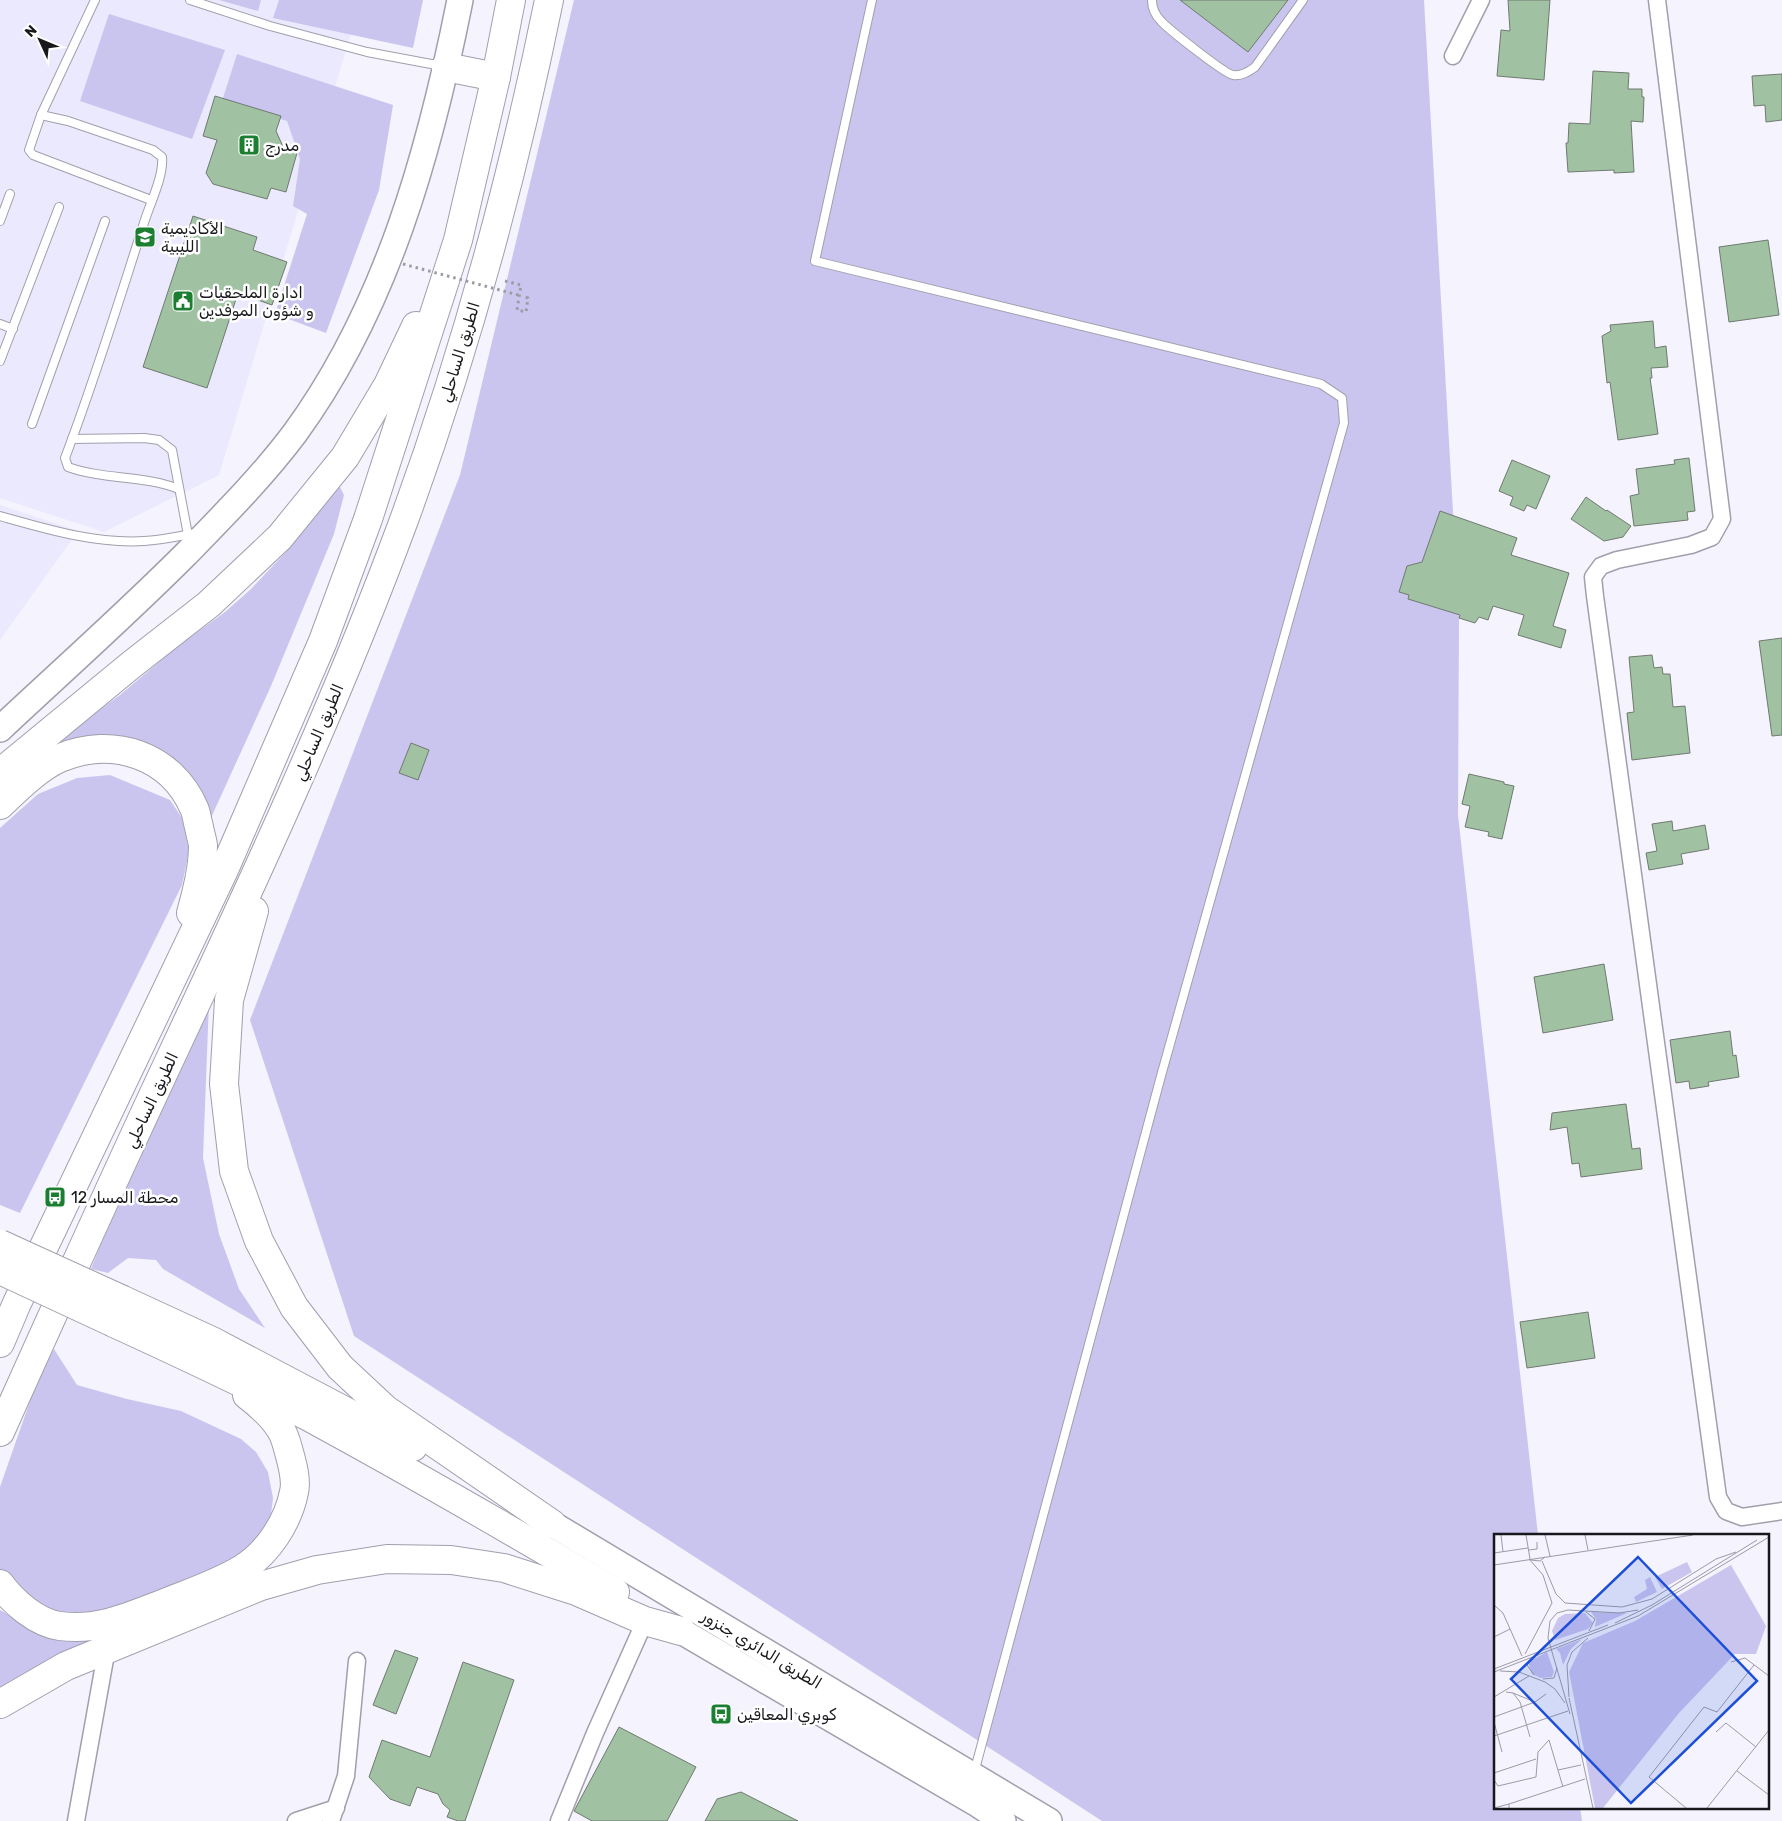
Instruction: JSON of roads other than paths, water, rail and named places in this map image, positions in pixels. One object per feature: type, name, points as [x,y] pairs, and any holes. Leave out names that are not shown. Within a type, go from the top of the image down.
[{"type":"highway","name":"الطريق الساحلي","points":[[0,1342],[8,1312],[176,972],[224,870],[323,642],[368,519],[458,240],[496,77],[511,0]]},
{"type":"highway","name":"الطريق الساحلي","points":[[0,1432],[116,1175],[274,836],[360,633],[403,523],[440,416],[491,247],[531,91],[549,0]]},
{"type":"highway","points":[[446,67],[496,77]]},
{"type":"highway","points":[[0,773],[131,664],[208,604],[280,537],[350,449],[388,385],[458,240]]},
{"type":"highway","points":[[0,805],[26,781],[60,758],[92,750],[125,750],[155,761],[176,778],[195,809],[203,845],[198,885],[176,972]]},
{"type":"highway","points":[[274,836],[229,1000],[224,1084],[234,1170],[260,1241],[294,1307],[340,1367],[385,1409],[552,1524]]},
{"type":"highway","points":[[0,1244],[215,1369],[402,1468],[681,1631]]},
{"type":"highway","points":[[0,1270],[212,1341],[323,1398],[552,1524]]},
{"type":"highway","points":[[0,1584],[10,1598],[33,1615],[58,1626],[82,1627],[112,1623],[207,1586],[243,1568],[266,1547],[285,1521],[295,1491],[293,1464],[282,1431],[263,1407],[215,1369]]},
{"type":"highway","points":[[0,1704],[66,1666],[261,1586],[317,1570],[387,1559],[451,1560],[504,1568],[576,1591],[645,1621],[681,1631]]},
{"type":"main road","points":[[0,729],[139,600],[198,533],[262,474],[295,433],[324,390],[349,345],[388,258],[410,198],[430,137],[460,0]]},
{"type":"main road","name":"الطريق الدائري جنزور","points":[[552,1524],[1049,1821]]},
{"type":"main road","name":"الطريق الدائري جنزور","points":[[681,1631],[979,1805],[1003,1821]]},
{"type":"street","points":[[1453,56],[1481,0]]},
{"type":"street","points":[[1657,0],[1722,519],[1712,537],[1705,540],[1691,545],[1617,560],[1601,566],[1594,577],[1595,596],[1718,1496],[1726,1511],[1742,1517],[1782,1510]]},
{"type":"street","points":[[559,1821],[595,1733],[645,1621]]},
{"type":"street","points":[[76,1821],[107,1648]]},
{"type":"street","points":[[296,1821],[334,1814],[346,1776],[357,1661]]},
{"type":"lane","points":[[95,0],[41,115],[29,150],[33,155],[151,200]]},
{"type":"lane","points":[[190,0],[270,26],[367,52],[446,67]]},
{"type":"lane","points":[[872,0],[815,261],[1322,384],[1342,398],[1344,423],[1162,1076],[973,1775]]},
{"type":"lane","points":[[1152,0],[1152,8],[1161,21],[1232,75],[1244,74],[1255,68],[1302,0]]},
{"type":"lane","points":[[41,115],[68,121],[153,150],[162,157],[163,167],[93,381],[65,458],[68,467],[84,473],[163,483],[179,489]]},
{"type":"lane","points":[[0,221],[10,194]]},
{"type":"lane","points":[[0,362],[59,207]]},
{"type":"lane","points":[[32,424],[105,221]]},
{"type":"lane","points":[[0,324],[12,329]]},
{"type":"lane","points":[[0,516],[49,530],[104,539],[142,542],[198,533],[179,489],[172,450],[159,440],[144,438],[72,439]]},
{"type":"place","name":"مدرج","points":[[249,145]]},
{"type":"place","name":"الأكاديمية الليبية","points":[[145,237]]},
{"type":"place","name":"ادارة الملحقيات و شؤون الموفدين","points":[[183,301]]},
{"type":"place","name":"محطة المسار 12","points":[[55,1197]]},
{"type":"place","name":"كوبري المعاقين","points":[[721,1714]]}]
